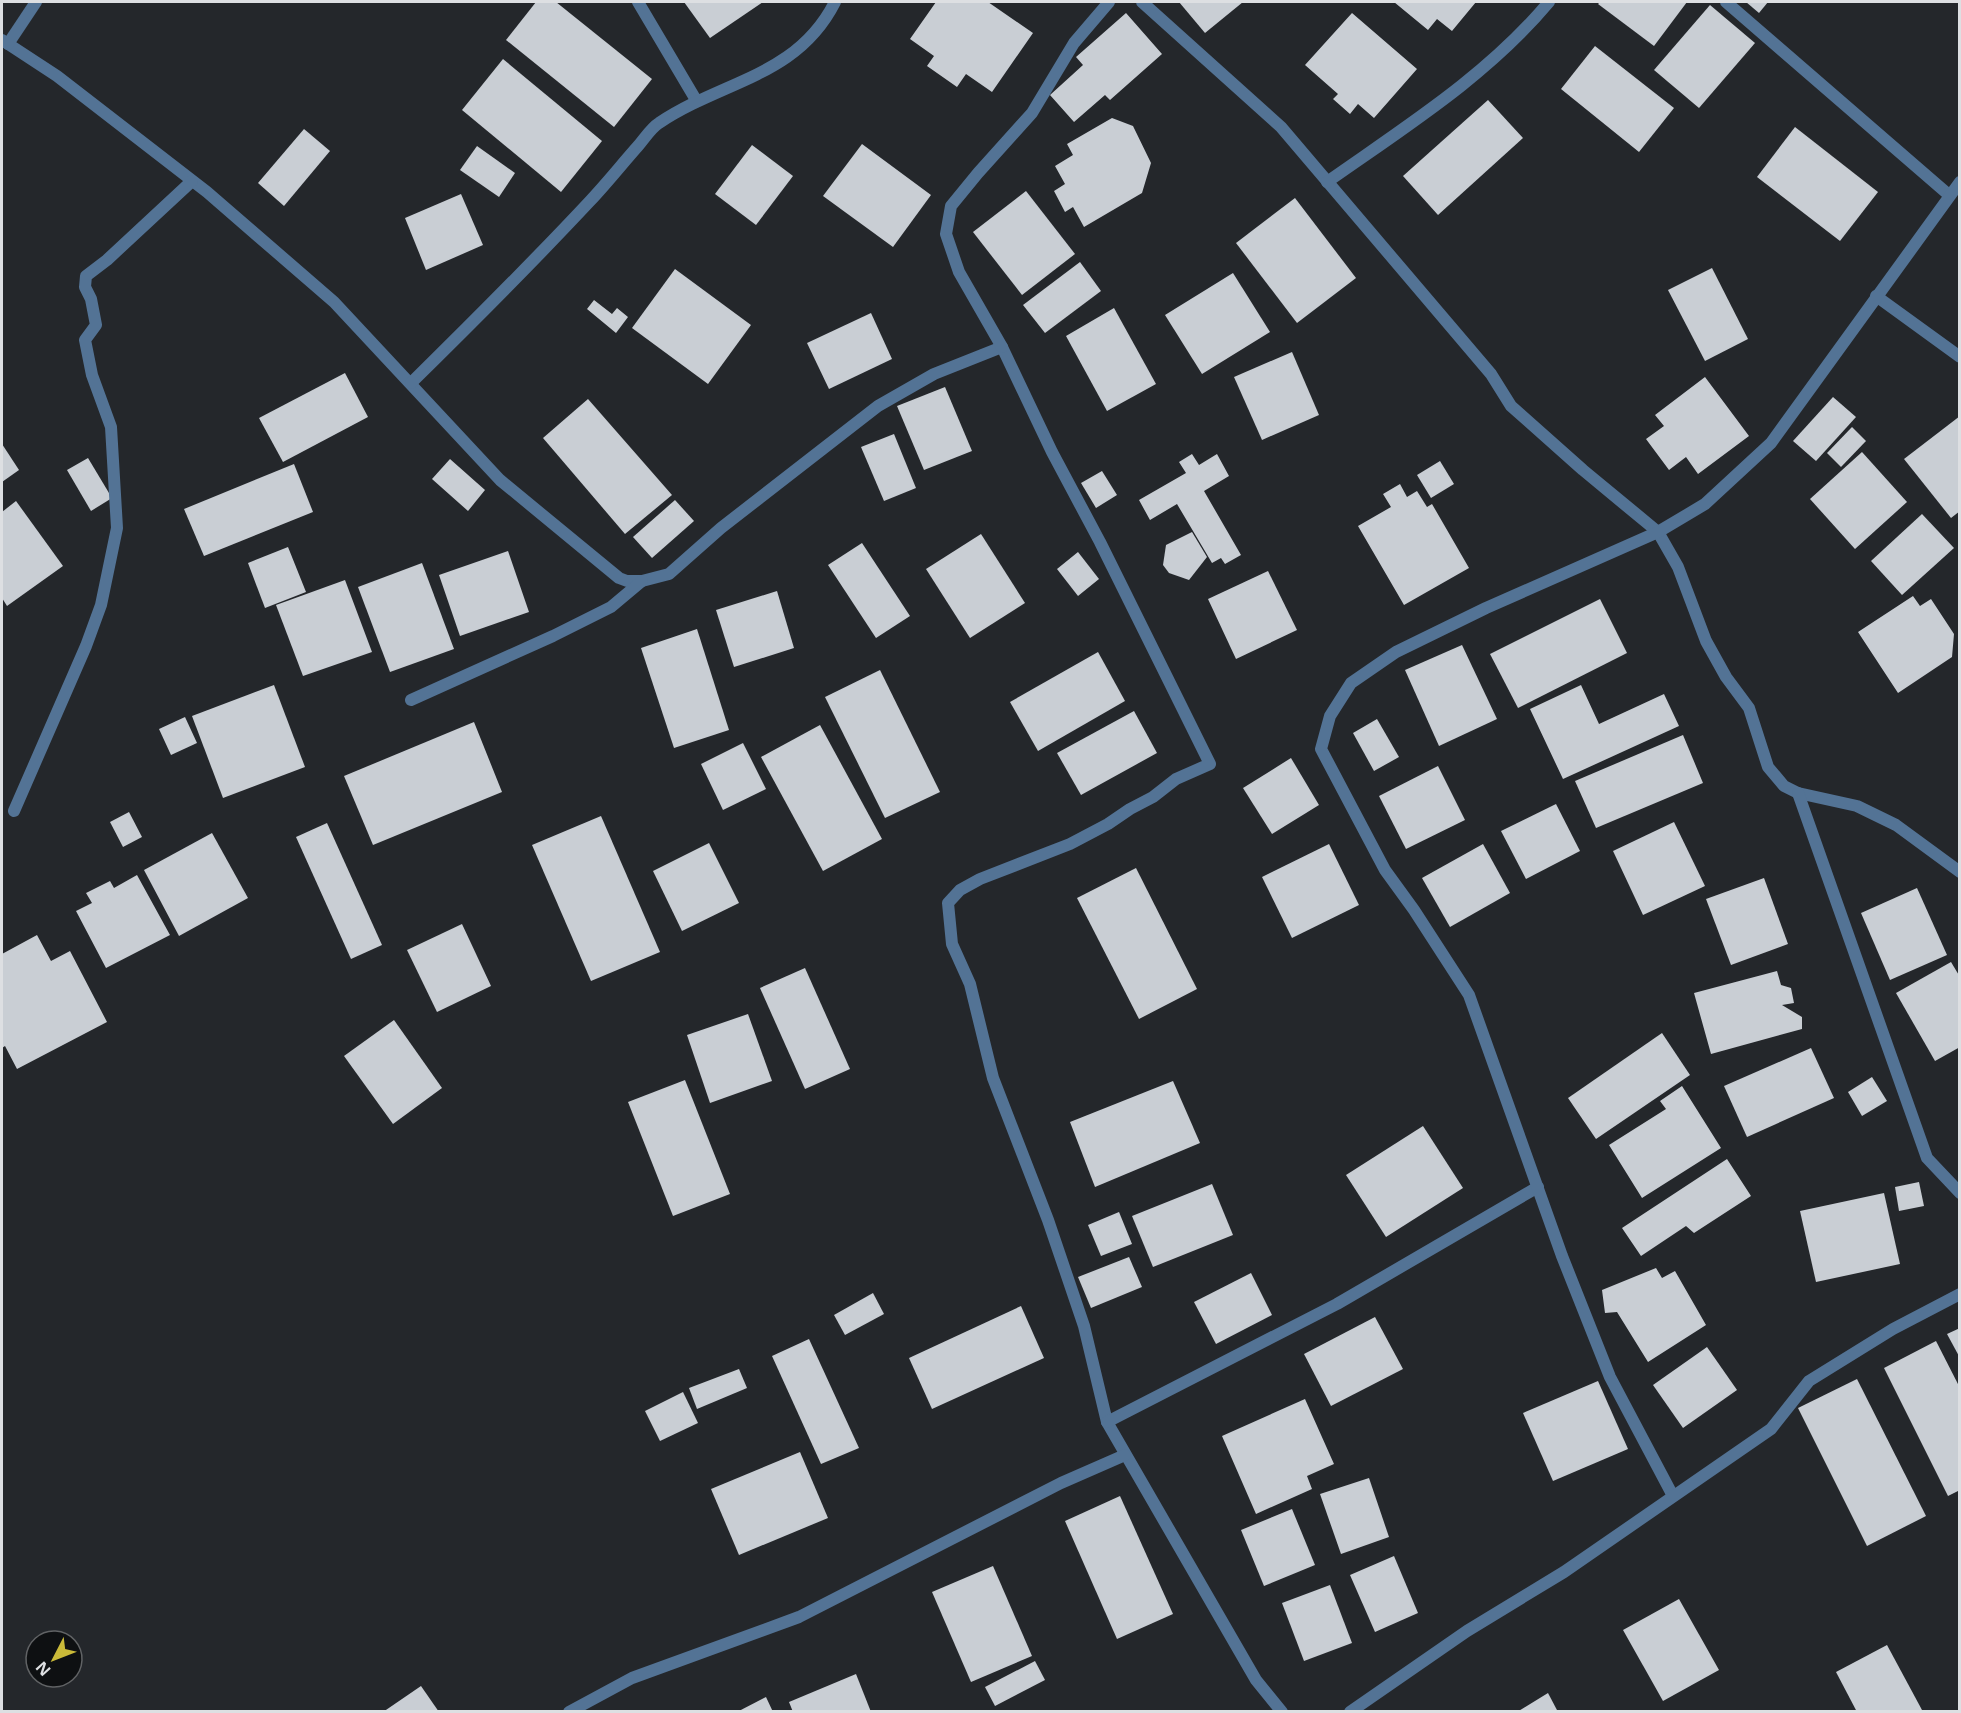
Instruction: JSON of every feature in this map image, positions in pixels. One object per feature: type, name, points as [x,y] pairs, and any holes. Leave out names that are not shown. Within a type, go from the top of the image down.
[{"type":"street","points":[[36,2],[5,42],[57,76],[216,199],[334,302],[500,480],[619,578],[627,581],[642,581],[669,574],[721,528],[878,406],[934,374],[1002,347]]},
{"type":"street","points":[[638,2],[696,100]]},
{"type":"street","points":[[411,383],[554,240],[657,124],[696,100],[769,70],[801,48],[825,21],[835,2]]},
{"type":"street","points":[[1109,2],[1074,43],[1032,113],[951,206],[946,234],[959,272],[1002,347],[1052,452],[1100,542],[1210,764],[1176,779],[1153,797],[1070,844],[980,879],[960,890],[948,903],[952,944],[970,984],[993,1078],[1048,1220],[1084,1326],[1107,1422],[1256,1680],[1282,1712]]},
{"type":"street","points":[[1142,2],[1281,127],[1491,374],[1511,406],[1658,532],[1678,567],[1706,641],[1726,677],[1749,708],[1768,767],[1784,786],[1798,793],[1857,807],[1896,825],[1959,872]]},
{"type":"street","points":[[1327,182],[1466,84],[1526,29],[1549,2]]},
{"type":"street","points":[[1726,2],[1949,195]]},
{"type":"street","points":[[14,812],[86,646],[101,605],[117,528],[111,427],[92,375],[85,340],[96,325],[91,299],[85,287],[86,276],[192,181]]},
{"type":"street","points":[[1673,1496],[1610,1377],[1562,1256],[1469,995],[1414,910],[1384,870],[1321,749],[1330,716],[1351,683],[1396,652],[1486,608],[1658,532],[1705,504],[1771,443],[1959,182]]},
{"type":"street","points":[[1876,296],[1959,357]]},
{"type":"street","points":[[411,700],[553,636],[611,607],[642,581]]},
{"type":"street","points":[[1798,793],[1927,1158],[1959,1193]]},
{"type":"street","points":[[1107,1422],[1337,1304],[1538,1187]]},
{"type":"street","points":[[1350,1712],[1467,1630],[1564,1572],[1771,1429],[1809,1381],[1893,1329],[1959,1294]]},
{"type":"street","points":[[569,1712],[632,1678],[799,1617],[1061,1483],[1125,1455]]},
{"type":"building","points":[[536,2],[556,2],[652,79],[614,127],[506,40]]},
{"type":"building","points":[[684,2],[763,2],[710,38]]},
{"type":"building","points":[[936,2],[988,2],[1033,33],[992,92],[966,74],[957,87],[927,66],[934,56],[910,39]]},
{"type":"building","points":[[1179,2],[1243,2],[1205,33]]},
{"type":"building","points":[[1394,2],[1476,2],[1452,31],[1437,19],[1428,30]]},
{"type":"building","points":[[1600,2],[1687,2],[1654,46],[1598,4]]},
{"type":"building","points":[[1746,2],[1768,2],[1759,13]]},
{"type":"building","points":[[1710,5],[1755,43],[1699,108],[1654,70]]},
{"type":"building","points":[[1126,13],[1162,54],[1110,100],[1105,95],[1074,122],[1050,95],[1083,65],[1076,57]]},
{"type":"building","points":[[1352,13],[1417,69],[1374,118],[1358,104],[1350,114],[1333,99],[1338,94],[1305,65]]},
{"type":"building","points":[[1595,46],[1674,108],[1639,152],[1561,89]]},
{"type":"building","points":[[503,59],[602,141],[561,192],[462,110]]},
{"type":"building","points":[[1488,100],[1523,138],[1438,215],[1403,176]]},
{"type":"building","points":[[1112,118],[1133,126],[1151,163],[1142,193],[1084,227],[1073,207],[1065,212],[1054,191],[1065,184],[1055,166],[1073,155],[1067,144]]},
{"type":"building","points":[[1795,127],[1878,192],[1840,241],[1757,177]]},
{"type":"building","points":[[304,129],[330,151],[284,206],[258,183]]},
{"type":"building","points":[[862,144],[931,195],[893,247],[823,196]]},
{"type":"building","points":[[752,145],[793,176],[756,225],[715,194]]},
{"type":"building","points":[[477,146],[515,173],[499,197],[460,170]]},
{"type":"building","points":[[1026,191],[1075,254],[1022,295],[973,232]]},
{"type":"building","points":[[461,194],[483,245],[426,270],[405,218]]},
{"type":"building","points":[[1295,198],[1356,278],[1297,323],[1236,243]]},
{"type":"building","points":[[1080,262],[1101,291],[1045,333],[1023,305]]},
{"type":"building","points":[[1712,268],[1748,339],[1705,361],[1668,290]]},
{"type":"building","points":[[675,269],[751,325],[708,384],[632,328]]},
{"type":"building","points":[[1233,273],[1270,332],[1202,374],[1165,315]]},
{"type":"building","points":[[594,300],[612,314],[617,308],[628,317],[616,333],[587,309]]},
{"type":"building","points":[[1114,308],[1156,384],[1107,411],[1066,336]]},
{"type":"building","points":[[871,313],[892,359],[829,389],[807,343]]},
{"type":"building","points":[[1292,352],[1319,415],[1262,440],[1234,377]]},
{"type":"building","points":[[345,373],[368,417],[283,462],[259,418]]},
{"type":"building","points":[[1705,377],[1749,436],[1698,474],[1686,457],[1669,470],[1646,439],[1664,426],[1655,415]]},
{"type":"building","points":[[945,387],[972,451],[924,470],[897,406]]},
{"type":"building","points":[[1833,397],[1856,417],[1816,461],[1793,441]]},
{"type":"building","points":[[588,399],[672,495],[625,534],[543,438]]},
{"type":"building","points":[[1960,416],[1960,511],[1951,518],[1904,459]]},
{"type":"building","points":[[1852,427],[1866,441],[1841,467],[1827,453]]},
{"type":"building","points":[[894,434],[916,488],[884,501],[861,447]]},
{"type":"building","points":[[2,444],[19,470],[2,482]]},
{"type":"building","points":[[1862,452],[1907,502],[1855,549],[1810,499]]},
{"type":"building","points":[[1192,454],[1199,465],[1217,454],[1229,476],[1204,491],[1241,555],[1225,564],[1221,558],[1212,563],[1177,504],[1150,520],[1139,500],[1186,473],[1179,462]]},
{"type":"building","points":[[88,458],[112,498],[91,511],[67,470]]},
{"type":"building","points":[[450,459],[485,490],[468,511],[432,479]]},
{"type":"building","points":[[1440,461],[1454,484],[1431,498],[1417,475]]},
{"type":"building","points":[[294,464],[313,512],[204,556],[184,509]]},
{"type":"building","points":[[1102,471],[1117,495],[1096,508],[1081,483]]},
{"type":"building","points":[[1400,484],[1407,497],[1417,491],[1427,507],[1432,504],[1469,568],[1404,605],[1358,526],[1391,507],[1383,494]]},
{"type":"building","points":[[675,500],[694,521],[652,558],[633,537]]},
{"type":"building","points":[[16,501],[63,566],[7,606],[2,598],[2,512]]},
{"type":"building","points":[[1922,514],[1954,548],[1902,595],[1871,561]]},
{"type":"building","points":[[1192,532],[1207,557],[1189,580],[1169,573],[1163,565],[1166,545]]},
{"type":"building","points":[[981,534],[1025,603],[970,638],[926,569]]},
{"type":"building","points":[[862,543],[910,616],[876,638],[828,565]]},
{"type":"building","points":[[288,547],[306,592],[265,608],[248,563]]},
{"type":"building","points":[[508,551],[529,612],[460,636],[439,575]]},
{"type":"building","points":[[1078,552],[1099,579],[1078,596],[1057,569]]},
{"type":"building","points":[[422,563],[454,649],[390,672],[358,587]]},
{"type":"building","points":[[1268,571],[1297,630],[1236,659],[1208,599]]},
{"type":"building","points":[[345,580],[372,652],[303,676],[276,605]]},
{"type":"building","points":[[777,591],[794,648],[734,667],[716,610]]},
{"type":"building","points":[[1913,596],[1920,606],[1931,599],[1954,634],[1952,657],[1898,693],[1858,632]]},
{"type":"building","points":[[1600,599],[1627,653],[1518,708],[1490,654]]},
{"type":"building","points":[[697,629],[729,730],[674,748],[641,648]]},
{"type":"building","points":[[1462,645],[1497,719],[1439,746],[1405,670]]},
{"type":"building","points":[[1098,652],[1125,701],[1038,751],[1010,702]]},
{"type":"building","points":[[880,670],[940,792],[885,818],[825,697]]},
{"type":"building","points":[[274,685],[305,767],[223,798],[192,716]]},
{"type":"building","points":[[1581,685],[1599,724],[1664,694],[1679,726],[1563,779],[1530,709]]},
{"type":"building","points":[[1134,711],[1157,753],[1081,795],[1057,753]]},
{"type":"building","points":[[185,717],[197,743],[171,755],[159,729]]},
{"type":"building","points":[[1377,719],[1399,757],[1374,771],[1353,733]]},
{"type":"building","points":[[474,722],[502,792],[373,845],[344,776]]},
{"type":"building","points":[[820,725],[882,839],[823,871],[761,757]]},
{"type":"building","points":[[1683,735],[1703,783],[1596,828],[1575,781]]},
{"type":"building","points":[[743,743],[766,789],[723,810],[701,764]]},
{"type":"building","points":[[1291,758],[1319,805],[1272,834],[1243,788]]},
{"type":"building","points":[[1438,766],[1465,820],[1406,849],[1379,796]]},
{"type":"building","points":[[1556,804],[1580,851],[1526,879],[1501,831]]},
{"type":"building","points":[[129,812],[142,837],[123,847],[110,822]]},
{"type":"building","points":[[601,816],[660,952],[591,981],[532,845]]},
{"type":"building","points":[[1674,822],[1705,886],[1643,915],[1613,851]]},
{"type":"building","points":[[327,823],[382,945],[351,959],[296,837]]},
{"type":"building","points":[[212,833],[248,898],[179,936],[144,870]]},
{"type":"building","points":[[709,843],[739,903],[682,931],[653,871]]},
{"type":"building","points":[[1329,844],[1359,905],[1292,938],[1262,877]]},
{"type":"building","points":[[1483,844],[1510,893],[1450,927],[1422,878]]},
{"type":"building","points":[[1136,868],[1197,989],[1139,1019],[1077,898]]},
{"type":"building","points":[[137,875],[170,935],[106,968],[76,911],[92,903],[86,893],[110,881],[114,888]]},
{"type":"building","points":[[1764,878],[1788,944],[1731,965],[1706,899]]},
{"type":"building","points":[[1917,888],[1947,955],[1890,980],[1861,913]]},
{"type":"building","points":[[462,924],[491,986],[437,1012],[407,950]]},
{"type":"building","points":[[37,935],[51,961],[70,951],[107,1022],[17,1069],[5,1046],[2,1048],[2,954]]},
{"type":"building","points":[[1951,962],[1960,977],[1960,1047],[1935,1061],[1896,993]]},
{"type":"building","points":[[805,968],[850,1069],[805,1089],[760,988]]},
{"type":"building","points":[[1777,971],[1781,985],[1791,988],[1794,1003],[1782,1005],[1802,1017],[1802,1029],[1711,1054],[1694,993]]},
{"type":"building","points":[[748,1014],[772,1081],[710,1103],[687,1035]]},
{"type":"building","points":[[394,1020],[442,1088],[393,1124],[344,1056]]},
{"type":"building","points":[[1662,1033],[1690,1075],[1596,1139],[1568,1098]]},
{"type":"building","points":[[1811,1048],[1834,1098],[1747,1137],[1724,1086]]},
{"type":"building","points":[[1872,1077],[1887,1101],[1862,1116],[1848,1092]]},
{"type":"building","points":[[685,1080],[730,1194],[673,1216],[628,1102]]},
{"type":"building","points":[[1173,1081],[1200,1143],[1095,1187],[1070,1122]]},
{"type":"building","points":[[1682,1086],[1721,1148],[1642,1198],[1609,1145],[1666,1109],[1660,1101]]},
{"type":"building","points":[[1423,1126],[1463,1188],[1386,1237],[1346,1175]]},
{"type":"building","points":[[1727,1159],[1751,1196],[1694,1233],[1686,1226],[1641,1256],[1622,1228]]},
{"type":"building","points":[[1919,1182],[1924,1206],[1899,1211],[1895,1187]]},
{"type":"building","points":[[1212,1184],[1233,1235],[1153,1267],[1132,1216]]},
{"type":"building","points":[[1884,1193],[1900,1264],[1816,1282],[1800,1211]]},
{"type":"building","points":[[1119,1212],[1132,1244],[1101,1256],[1088,1225]]},
{"type":"building","points":[[1129,1257],[1142,1287],[1091,1308],[1078,1277]]},
{"type":"building","points":[[1656,1268],[1662,1278],[1675,1271],[1706,1325],[1648,1362],[1617,1312],[1605,1313],[1602,1290]]},
{"type":"building","points":[[1251,1273],[1272,1315],[1216,1344],[1194,1302]]},
{"type":"building","points":[[873,1293],[884,1314],[845,1335],[834,1315]]},
{"type":"building","points":[[1021,1306],[1044,1358],[932,1409],[909,1358]]},
{"type":"building","points":[[1375,1317],[1403,1369],[1331,1406],[1304,1354]]},
{"type":"building","points":[[1960,1328],[1960,1358],[1947,1334]]},
{"type":"building","points":[[809,1339],[859,1448],[821,1464],[772,1356]]},
{"type":"building","points":[[1936,1341],[1960,1388],[1960,1490],[1948,1496],[1884,1368]]},
{"type":"building","points":[[1707,1347],[1737,1390],[1683,1428],[1653,1385]]},
{"type":"building","points":[[739,1369],[747,1388],[697,1409],[689,1388]]},
{"type":"building","points":[[1857,1379],[1926,1516],[1867,1546],[1798,1408]]},
{"type":"building","points":[[1598,1381],[1628,1449],[1553,1481],[1523,1413]]},
{"type":"building","points":[[683,1392],[698,1423],[660,1441],[645,1411]]},
{"type":"building","points":[[1305,1399],[1334,1464],[1307,1476],[1312,1489],[1256,1514],[1222,1436]]},
{"type":"building","points":[[800,1452],[828,1518],[739,1555],[711,1489]]},
{"type":"building","points":[[1369,1478],[1389,1537],[1341,1554],[1320,1494]]},
{"type":"building","points":[[1120,1496],[1173,1614],[1117,1639],[1065,1521]]},
{"type":"building","points":[[1292,1509],[1315,1565],[1264,1586],[1241,1530]]},
{"type":"building","points":[[1394,1556],[1418,1613],[1375,1632],[1350,1575]]},
{"type":"building","points":[[993,1566],[1032,1656],[971,1682],[932,1592]]},
{"type":"building","points":[[1330,1585],[1352,1643],[1304,1661],[1282,1603]]},
{"type":"building","points":[[1679,1599],[1719,1670],[1663,1701],[1623,1630]]},
{"type":"building","points":[[1887,1645],[1922,1710],[1920,1712],[1857,1712],[1836,1672]]},
{"type":"building","points":[[1035,1661],[1045,1680],[995,1706],[985,1687]]},
{"type":"building","points":[[856,1674],[871,1712],[793,1712],[789,1702]]},
{"type":"building","points":[[421,1686],[439,1712],[383,1712]]},
{"type":"building","points":[[1548,1693],[1558,1712],[1517,1712]]},
{"type":"building","points":[[766,1697],[773,1712],[737,1712]]}]
